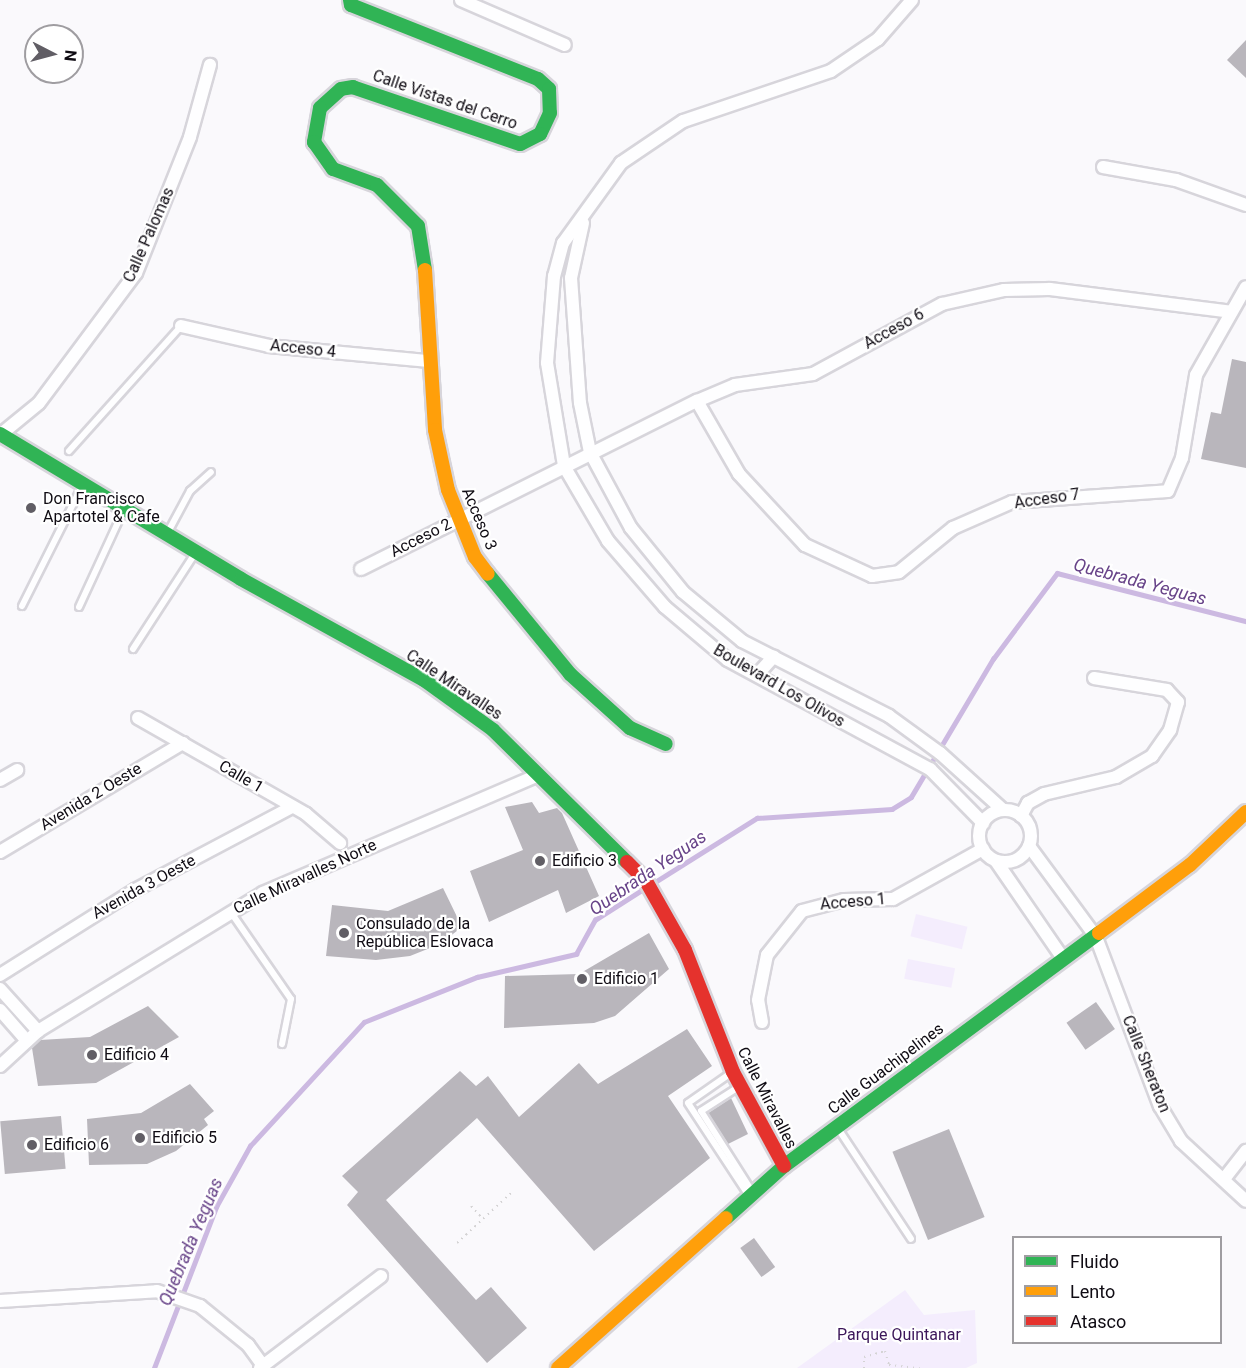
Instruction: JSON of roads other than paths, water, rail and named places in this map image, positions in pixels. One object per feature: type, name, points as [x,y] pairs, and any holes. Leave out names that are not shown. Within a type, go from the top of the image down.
[{"type":"street","name":"Calle Vistas del Cerro","points":[[350,0],[351,5],[538,79],[549,89],[550,113],[540,134],[520,144],[362,89],[341,89],[328,98],[315,126],[320,154],[342,175],[377,185],[418,226]]},
{"type":"street","points":[[461,0],[565,45]]},
{"type":"street","name":"Boulevard Los Olivos","points":[[912,0],[878,39],[831,71],[792,88],[707,111],[655,138],[621,163],[584,219],[563,243],[550,310],[547,363],[564,466],[608,541],[665,607],[728,660],[930,769],[983,823]]},
{"type":"street","name":"Calle Palomas","points":[[0,434],[39,403],[136,273],[190,137],[210,65]]},
{"type":"street","points":[[1103,167],[1176,180],[1246,205]]},
{"type":"street","name":"Boulevard Los Olivos","points":[[584,219],[571,278],[573,360],[590,452],[630,528],[664,571],[717,622],[774,656],[889,716],[940,753],[1003,810]]},
{"type":"street","name":"Acceso 3","points":[[418,226],[424,247],[428,361],[435,430],[458,520],[475,557],[536,639],[607,710],[630,728],[666,744]]},
{"type":"street","name":"Acceso 7","points":[[697,401],[739,474],[782,525],[805,544],[872,576],[886,575],[899,572],[953,528],[1012,502],[1168,491],[1182,458],[1196,375],[1246,288]]},
{"type":"street","name":"Acceso 6","points":[[577,459],[735,385],[813,374],[922,313],[1004,290],[1050,289],[1231,312]]},
{"type":"street","name":"Acceso 4","points":[[181,326],[281,348],[428,361]]},
{"type":"street","name":"Calle Miravalles","points":[[0,434],[196,552],[424,680],[493,730],[536,776],[616,846],[646,880],[685,950],[733,1072],[784,1166]]},
{"type":"street","name":"Acceso 2","points":[[361,569],[577,459]]},
{"type":"street","points":[[757,675],[774,656]]},
{"type":"street","points":[[1021,816],[1028,803],[1044,794],[1116,777],[1152,756],[1167,736],[1178,702],[1167,690],[1094,678]]},
{"type":"street","name":"Calle 1","points":[[138,718],[292,807],[340,843]]},
{"type":"street","name":"Avenida 2 Oeste","points":[[0,852],[183,743]]},
{"type":"street","points":[[0,780],[17,770]]},
{"type":"street","name":"Calle Miravalles Norte","points":[[0,1066],[38,1031],[230,911],[536,776]]},
{"type":"street","name":"Avenida 3 Oeste","points":[[0,975],[135,890],[292,807]]},
{"type":"street","points":[[996,861],[1014,861],[1029,846],[1031,835],[1021,816],[1003,810],[983,823],[983,849],[996,861],[1064,960]]},
{"type":"street","name":"Calle Guachipelines","points":[[558,1368],[784,1166],[1096,937],[1190,865],[1246,812]]},
{"type":"street","points":[[1029,846],[1096,937]]},
{"type":"street","name":"Acceso 1","points":[[762,1022],[758,1000],[767,955],[802,911],[844,900],[893,898],[983,849]]},
{"type":"street","name":"Calle Sheraton","points":[[1096,937],[1160,1106],[1181,1141],[1246,1201]]},
{"type":"street","points":[[0,989],[38,1031]]},
{"type":"street","points":[[0,1010],[27,1041]]},
{"type":"street","points":[[1224,1179],[1246,1151]]},
{"type":"street","points":[[0,1301],[138,1289],[179,1297],[225,1324],[262,1367],[381,1276]]},
{"type":"lane","points":[[69,451],[181,326]]},
{"type":"lane","points":[[166,534],[190,491],[211,472]]},
{"type":"lane","points":[[22,606],[83,484]]},
{"type":"lane","points":[[78,607],[125,509]]},
{"type":"lane","points":[[133,649],[196,552]]},
{"type":"lane","points":[[230,911],[291,999],[282,1044]]},
{"type":"lane","points":[[733,1072],[688,1103],[751,1195]]},
{"type":"lane","points":[[740,1086],[701,1111],[751,1195]]},
{"type":"lane","points":[[836,1127],[911,1239]]},
{"type":"waterway","name":"Quebrada Yeguas","points":[[652,884],[757,818],[892,809],[911,797],[993,659],[1057,573],[1246,621]]},
{"type":"waterway","name":"Quebrada Yeguas","points":[[154,1368],[216,1207],[250,1146],[364,1022],[477,977],[576,954],[595,920],[645,888]]},
{"type":"place","name":"Don Francisco Apartotel & Cafe","points":[[31,508]]},
{"type":"place","name":"Edificio 3","points":[[540,861]]},
{"type":"place","name":"Consulado de la República Eslovaca","points":[[344,933]]},
{"type":"place","name":"Edificio 1","points":[[582,979]]},
{"type":"place","name":"Edificio 4","points":[[92,1055]]},
{"type":"place","name":"Edificio 5","points":[[140,1138]]},
{"type":"place","name":"Edificio 6","points":[[32,1145]]},
{"type":"park label","name":"Parque Quintanar","points":[[899,1335]]}]
